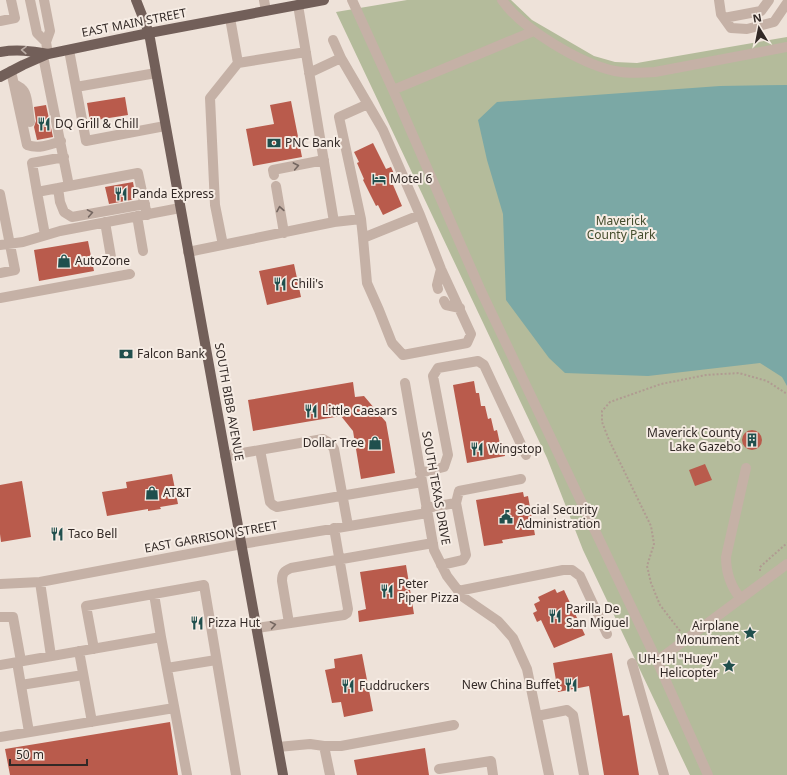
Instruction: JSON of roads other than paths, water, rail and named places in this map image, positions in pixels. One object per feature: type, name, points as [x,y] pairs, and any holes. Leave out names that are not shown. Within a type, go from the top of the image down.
[{"type":"main road","name":"SOUTH BIBB AVENUE","points":[[136,0],[149,33],[283,775]]},
{"type":"main road","name":"EAST MAIN STREET","points":[[0,78],[11,71],[46,55],[149,33],[324,0]]},
{"type":"main road","points":[[0,52],[12,50],[31,51],[46,55]]},
{"type":"street","points":[[0,21],[15,18],[12,0]]},
{"type":"street","points":[[30,0],[37,33],[46,42]]},
{"type":"street","points":[[44,0],[50,31],[46,42],[46,55],[69,186]]},
{"type":"street","points":[[264,0],[266,11]]},
{"type":"street","points":[[352,0],[481,292],[657,662],[708,775]]},
{"type":"street","points":[[502,0],[512,12],[534,31],[590,63],[614,71],[635,74],[655,72],[787,47]]},
{"type":"street","points":[[719,0],[721,14],[731,28],[747,29],[774,22],[787,3]]},
{"type":"street","points":[[724,18],[761,12],[769,0]]},
{"type":"street","points":[[298,5],[334,222]]},
{"type":"street","points":[[230,18],[238,63]]},
{"type":"street","points":[[393,90],[534,31]]},
{"type":"street","points":[[333,40],[341,58],[368,104],[383,130],[420,215],[441,269],[471,334],[467,343],[403,355],[392,343],[367,282],[361,219],[339,117],[368,104]]},
{"type":"street","points":[[69,50],[86,141],[165,126]]},
{"type":"street","points":[[223,245],[215,205],[210,98],[238,63],[306,52]]},
{"type":"street","points":[[309,73],[341,58]]},
{"type":"street","points":[[11,71],[28,145],[34,147],[46,146],[60,141]]},
{"type":"street","points":[[76,87],[156,73]]},
{"type":"street","points":[[45,235],[32,163],[64,157]]},
{"type":"street","points":[[274,175],[273,170],[324,160]]},
{"type":"street","points":[[37,192],[138,173],[145,204],[142,216],[143,251]]},
{"type":"street","points":[[276,186],[284,233]]},
{"type":"street","points":[[58,188],[60,202],[64,212],[72,217],[145,204]]},
{"type":"street","points":[[0,194],[5,244],[15,270],[0,273]]},
{"type":"street","points":[[5,244],[23,242],[60,231],[180,208]]},
{"type":"street","points":[[363,238],[420,215]]},
{"type":"street","points":[[188,252],[334,222],[361,219]]},
{"type":"street","points":[[105,222],[112,257]]},
{"type":"street","points":[[438,289],[437,285],[441,269]]},
{"type":"street","points":[[0,298],[130,274]]},
{"type":"street","points":[[444,301],[446,305],[460,308]]},
{"type":"street","points":[[260,450],[270,502],[277,507],[342,496],[421,477],[444,467],[448,455],[433,376],[438,368],[478,361],[484,365],[526,455]]},
{"type":"street","name":"SOUTH TEXAS DRIVE","points":[[405,384],[434,550],[447,576],[463,598],[498,621],[513,638],[527,669],[549,775]]},
{"type":"street","points":[[225,456],[323,439],[330,443],[334,449],[348,526]]},
{"type":"street","points":[[741,599],[729,579],[726,566],[726,557],[746,468]]},
{"type":"street","points":[[441,565],[463,560],[466,555],[456,503],[459,492],[521,479]]},
{"type":"street","name":"EAST GARRISON STREET","points":[[0,584],[40,582],[242,544],[348,526],[456,503]]},
{"type":"street","points":[[257,628],[344,615],[347,613],[348,609],[334,528]]},
{"type":"street","points":[[289,623],[282,580],[282,575],[285,571],[291,568],[432,543]]},
{"type":"street","points":[[657,662],[787,564]]},
{"type":"street","points":[[458,591],[563,570],[572,570],[580,576],[607,634]]},
{"type":"street","points":[[40,582],[51,656]]},
{"type":"street","points":[[94,649],[86,606],[204,585],[236,775]]},
{"type":"street","points":[[154,594],[187,775]]},
{"type":"street","points":[[0,618],[13,617],[21,685],[29,732]]},
{"type":"street","points":[[0,665],[162,637]]},
{"type":"street","points":[[79,651],[92,722]]},
{"type":"street","points":[[167,668],[216,660]]},
{"type":"street","points":[[632,662],[664,775]]},
{"type":"street","points":[[21,685],[83,675]]},
{"type":"street","points":[[0,737],[174,708]]},
{"type":"street","points":[[537,716],[567,710],[573,715],[584,775]]},
{"type":"street","points":[[278,747],[310,744],[341,746],[454,725]]},
{"type":"street","points":[[324,746],[330,775]]},
{"type":"street","points":[[439,769],[491,761],[494,775]]},
{"type":"water","points":[[787,85],[787,386],[782,377],[760,363],[648,376],[565,373],[549,358],[506,300],[503,214],[487,160],[478,120],[497,102],[720,86]]},
{"type":"place","name":"DQ Grill & Chill","points":[[44,124]]},
{"type":"place","name":"PNC Bank","points":[[274,143]]},
{"type":"place","name":"Motel 6","points":[[379,179]]},
{"type":"place","name":"Panda Express","points":[[121,194]]},
{"type":"place","name":"AutoZone","points":[[64,261]]},
{"type":"place","name":"Chili's","points":[[280,284]]},
{"type":"place","name":"Falcon Bank","points":[[126,354]]},
{"type":"place","name":"Little Caesars","points":[[311,411]]},
{"type":"place","name":"Maverick County Lake Gazebo","points":[[752,440]]},
{"type":"place","name":"Dollar Tree","points":[[375,443]]},
{"type":"place","name":"Wingstop","points":[[477,449]]},
{"type":"place","name":"AT&T","points":[[152,493]]},
{"type":"place","name":"Social Security Administration","points":[[506,517]]},
{"type":"place","name":"Taco Bell","points":[[57,534]]},
{"type":"place","name":"Peter Piper Pizza","points":[[387,591]]},
{"type":"place","name":"Parilla De San Miguel","points":[[555,616]]},
{"type":"place","name":"Pizza Hut","points":[[197,623]]},
{"type":"place","name":"Airplane Monument","points":[[750,633]]},
{"type":"place","name":"UH-1H \"Huey\" Helicopter","points":[[729,666]]},
{"type":"place","name":"New China Buffet","points":[[571,685]]},
{"type":"place","name":"Fuddruckers","points":[[348,686]]},
{"type":"park label","name":"Maverick County Park","points":[[621,228]]}]
